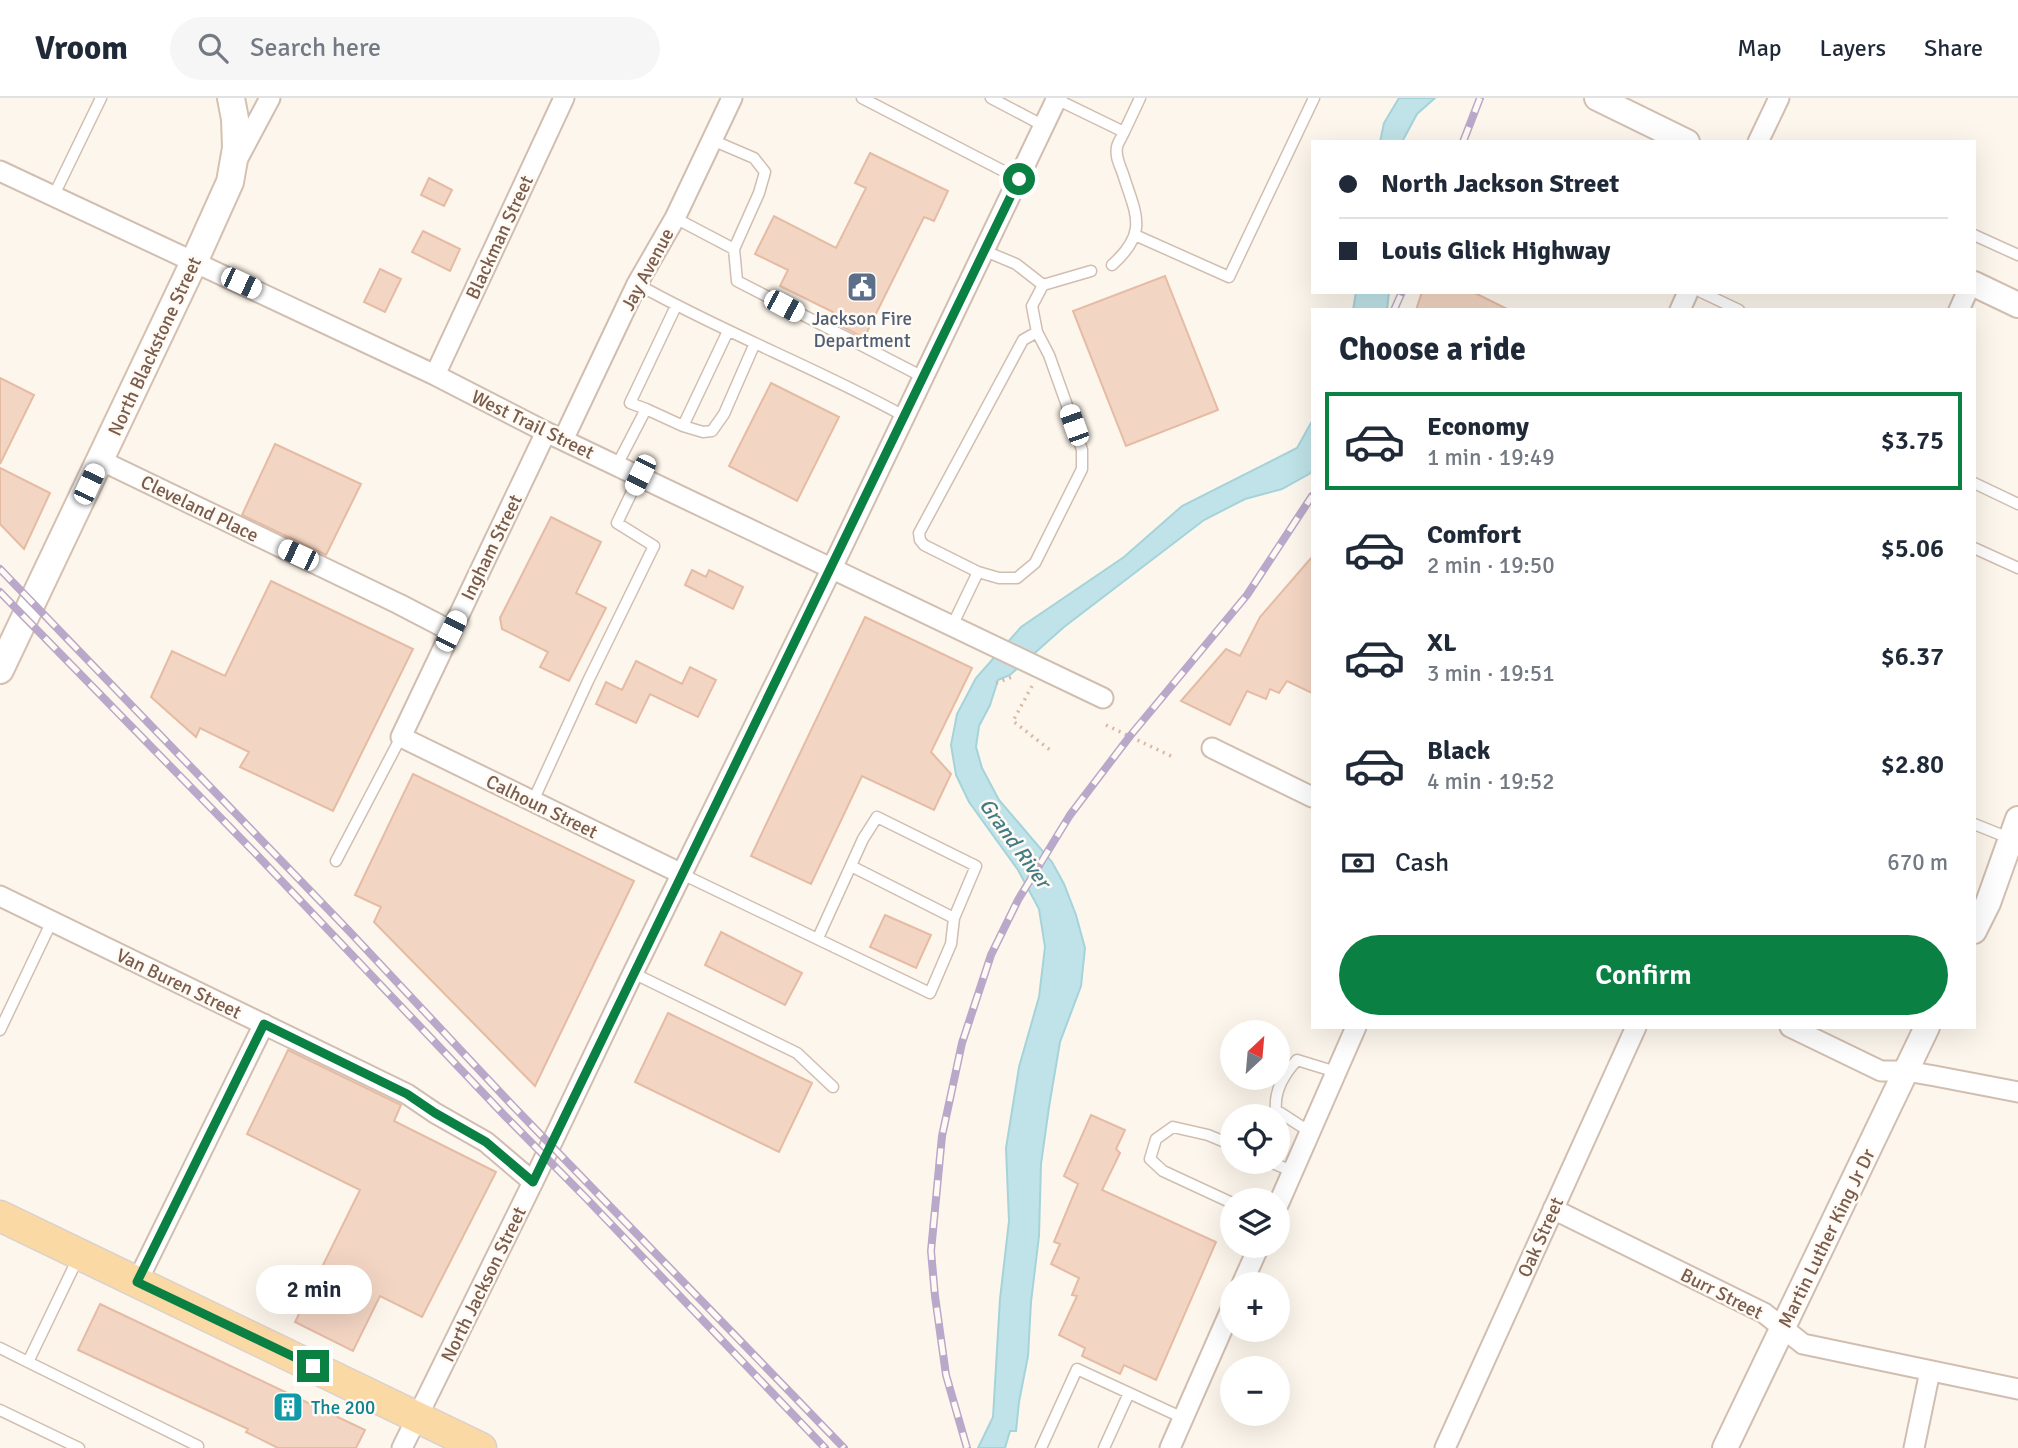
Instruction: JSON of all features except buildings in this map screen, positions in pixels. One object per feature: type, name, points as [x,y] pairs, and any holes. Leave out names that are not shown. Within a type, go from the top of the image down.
[{"type":"main road","points":[[231,98],[236,133],[233,167]]},
{"type":"main road","name":"North Blackstone Street","points":[[0,670],[194,262],[227,188],[233,167]]},
{"type":"main road","points":[[0,1216],[481,1448]]},
{"type":"street","name":"North Blackstone Street","points":[[233,167],[270,98]]},
{"type":"street","name":"Blackman Street","points":[[435,375],[564,98]]},
{"type":"street","name":"Jay Avenue","points":[[555,436],[675,218],[732,98]]},
{"type":"street","points":[[1597,98],[1683,140]]},
{"type":"street","points":[[1759,140],[1779,98]]},
{"type":"street","name":"North Jackson Street","points":[[402,1448],[832,568],[1057,99]]},
{"type":"street","name":"West Trail Street","points":[[0,171],[435,375],[555,436],[1103,698]]},
{"type":"street","points":[[1976,285],[2018,305]]},
{"type":"street","name":"Ingham Street","points":[[401,737],[451,631],[555,436]]},
{"type":"street","name":"Cleveland Place","points":[[100,460],[451,631]]},
{"type":"street","name":"Calhoun Street","points":[[401,737],[682,874]]},
{"type":"street","points":[[1212,748],[1311,797]]},
{"type":"street","points":[[1976,927],[2015,829]]},
{"type":"street","name":"Van Buren Street","points":[[0,896],[407,1094],[486,1142],[533,1182]]},
{"type":"street","points":[[137,1282],[264,1024]]},
{"type":"street","points":[[1285,1188],[1355,1029]]},
{"type":"street","name":"Oak Street","points":[[1446,1448],[1635,1029]]},
{"type":"street","points":[[1794,1029],[1881,1071],[1906,1071],[2018,1093]]},
{"type":"street","name":"Martin Luther King Jr Dr","points":[[1725,1448],[1926,1029]]},
{"type":"street","name":"Burr Street","points":[[1553,1209],[1764,1312],[1803,1344],[2018,1388]]},
{"type":"street","points":[[1171,1447],[1220,1334]]},
{"type":"street","points":[[1914,1448],[1930,1371]]},
{"type":"lane","points":[[53,197],[101,98]]},
{"type":"lane","points":[[862,98],[1019,179]]},
{"type":"lane","points":[[991,98],[1044,126]]},
{"type":"lane","points":[[1112,265],[1128,251],[1135,235],[1136,217],[1117,157],[1117,146],[1140,98]]},
{"type":"lane","points":[[1135,235],[1229,277],[1314,98]]},
{"type":"lane","points":[[1057,99],[1124,132]]},
{"type":"lane","points":[[712,139],[754,158],[765,172],[759,193],[734,249],[737,281],[923,377]]},
{"type":"lane","points":[[675,218],[734,249]]},
{"type":"lane","points":[[1976,236],[2018,255]]},
{"type":"lane","points":[[985,251],[1016,264],[1043,285]]},
{"type":"lane","points":[[1037,332],[1023,340],[919,533],[924,545],[978,572],[999,578],[1017,578],[1035,563],[1082,470],[1082,450],[1049,355],[1037,332],[1032,306],[1043,285],[1091,271]]},
{"type":"lane","points":[[637,284],[676,306],[870,397],[904,416]]},
{"type":"lane","points":[[1705,294],[1735,308]]},
{"type":"lane","points":[[676,306],[631,402],[683,426],[703,432],[712,431],[724,414],[755,343]]},
{"type":"lane","points":[[683,426],[728,331]]},
{"type":"lane","points":[[617,465],[646,409]]},
{"type":"lane","points":[[533,801],[654,546],[617,523],[640,475]]},
{"type":"lane","points":[[1976,484],[2018,504]]},
{"type":"lane","points":[[1976,549],[2018,568]]},
{"type":"lane","points":[[952,626],[978,572]]},
{"type":"lane","points":[[336,861],[401,737]]},
{"type":"lane","points":[[682,874],[930,993],[951,944],[954,918],[976,866],[877,817],[863,839],[818,938]]},
{"type":"lane","points":[[1976,824],[2015,829]]},
{"type":"lane","points":[[851,866],[954,918]]},
{"type":"lane","points":[[0,1030],[52,921]]},
{"type":"lane","points":[[633,973],[797,1052],[833,1087]]},
{"type":"lane","points":[[1310,1132],[1276,1110],[1275,1100],[1280,1083],[1297,1060],[1336,1072]]},
{"type":"lane","points":[[1220,1140],[1173,1127],[1156,1139],[1150,1159],[1163,1171],[1220,1197]]},
{"type":"lane","points":[[28,1362],[80,1254]]},
{"type":"lane","points":[[0,1348],[198,1446],[197,1448]]},
{"type":"lane","points":[[1041,1448],[1077,1369],[1183,1418]]},
{"type":"lane","points":[[1104,1448],[1129,1393]]},
{"type":"lane","points":[[0,1410],[79,1448]]},
{"type":"path","points":[[1038,667],[1013,721],[1050,750]]},
{"type":"path","points":[[996,683],[1015,676]]},
{"type":"path","points":[[1106,725],[1175,758]]},
{"type":"water","points":[[1399,98],[1435,98],[1417,114],[1403,140],[1380,140],[1384,123]]},
{"type":"water","points":[[1356,294],[1389,294],[1387,308],[1353,308]]},
{"type":"water","name":"Grand River","points":[[1311,423],[1309,474],[1282,489],[1245,499],[1204,520],[1064,627],[1010,675],[998,680],[990,705],[979,726],[976,747],[982,768],[999,800],[1052,862],[1076,915],[1085,948],[1081,986],[1060,1042],[1049,1107],[1041,1164],[1039,1236],[1028,1356],[1016,1431],[1010,1431],[1005,1448],[978,1448],[993,1417],[1000,1299],[1009,1221],[1006,1148],[1019,1067],[1039,997],[1045,947],[1039,909],[1018,870],[969,802],[956,775],[951,745],[957,714],[976,678],[1021,627],[1124,557],[1182,506],[1297,448]]},
{"type":"railway","points":[[1464,140],[1480,98]]},
{"type":"railway","points":[[1395,308],[1401,294]]},
{"type":"railway","points":[[967,1448],[946,1375],[931,1251],[942,1136],[962,1043],[991,955],[1018,900],[1070,815],[1130,736],[1247,595],[1311,498]]},
{"type":"railway","points":[[0,569],[844,1448]]},
{"type":"railway","points":[[0,592],[257,855],[825,1448]]},
{"type":"place","name":"Jackson Fire Department","points":[[862,287]]},
{"type":"place","name":"The 200","points":[[288,1407]]},
{"type":"route","points":[[313,1366],[137,1282],[264,1024],[407,1094],[486,1142],[533,1182],[1019,179]]}]
